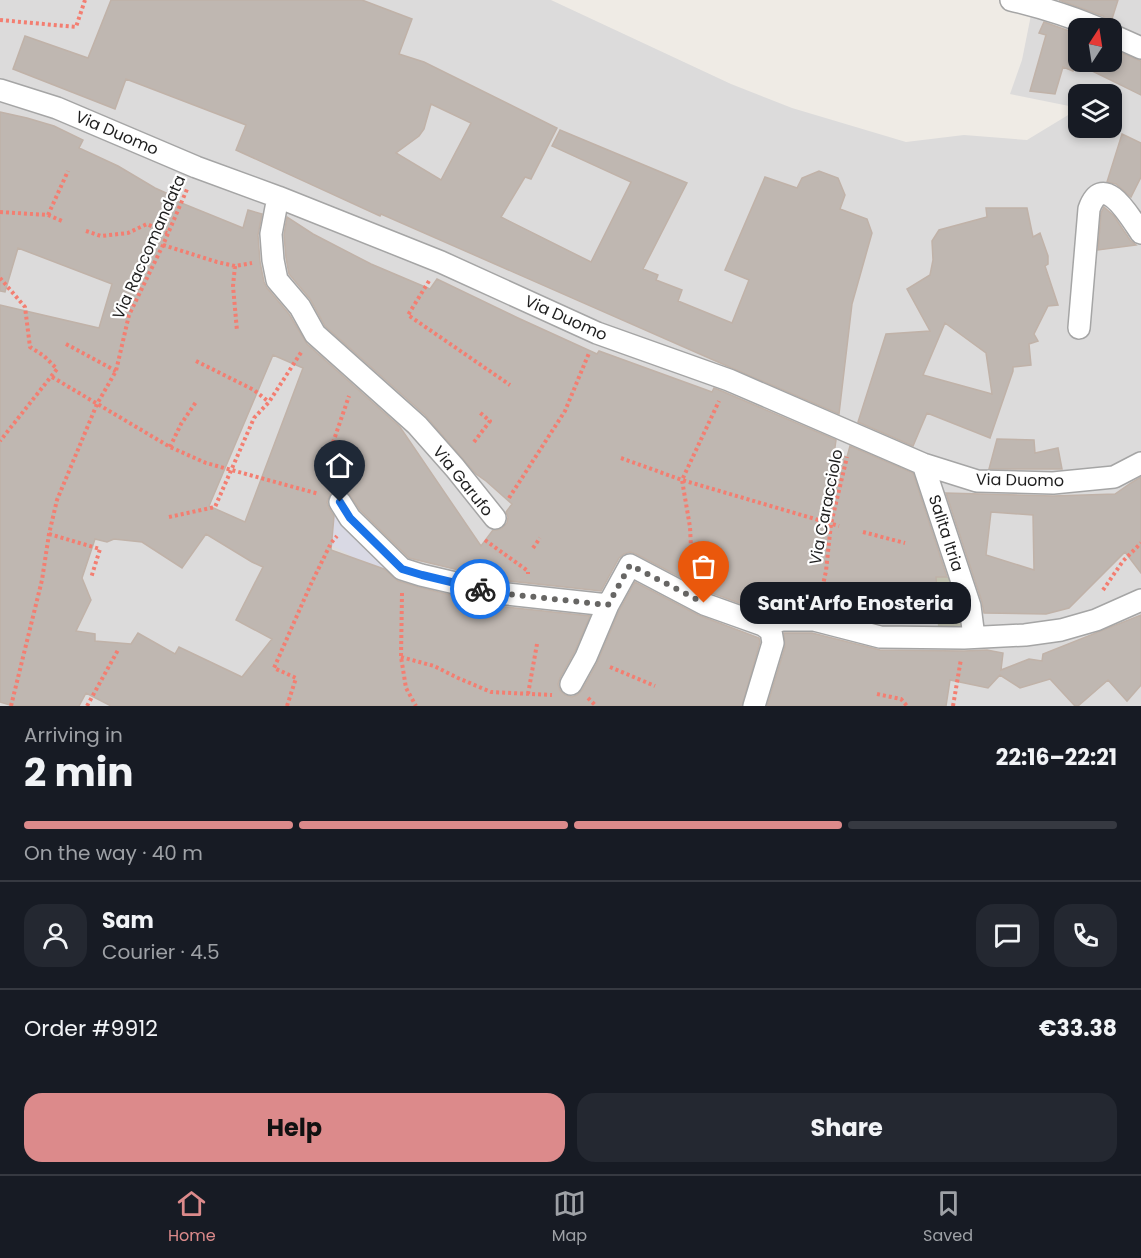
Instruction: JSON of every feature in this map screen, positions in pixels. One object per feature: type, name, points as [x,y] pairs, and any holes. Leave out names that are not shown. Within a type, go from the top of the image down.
[{"type":"street","points":[[1011,0],[1071,18]]},
{"type":"street","points":[[1122,39],[1141,48]]},
{"type":"street","name":"Via Duomo","points":[[0,90],[57,108],[196,167],[441,262],[597,333],[729,380],[923,464],[977,481],[1053,483],[1114,477],[1141,463]]},
{"type":"street","points":[[1079,328],[1091,202],[1100,193],[1112,196],[1141,233]]},
{"type":"street","name":"Via Garufo","points":[[278,197],[271,234],[277,280],[300,307],[315,333],[417,425],[495,518]]},
{"type":"street","name":"Salita Itria","points":[[923,464],[970,606],[969,637]]},
{"type":"street","points":[[345,510],[402,569],[498,593],[608,605]]},
{"type":"street","points":[[571,684],[586,657],[608,605],[630,565],[704,603],[763,625],[771,631],[773,643],[754,706]]},
{"type":"street","points":[[763,625],[782,620],[814,620],[880,637],[1025,635],[1061,630],[1096,620],[1141,600]]},
{"type":"path","points":[[0,20],[76,27],[85,0]]},
{"type":"path","name":"Via Raccomandata","points":[[11,706],[42,580],[57,500],[97,404],[116,371],[129,315],[163,245],[196,167]]},
{"type":"path","points":[[48,215],[68,171]]},
{"type":"path","points":[[0,212],[48,215],[62,220]]},
{"type":"path","points":[[86,231],[101,236],[129,233],[147,224],[167,233]]},
{"type":"path","points":[[163,245],[235,266],[273,260]]},
{"type":"path","points":[[441,262],[408,315],[510,385]]},
{"type":"path","points":[[235,266],[233,286],[237,331]]},
{"type":"path","points":[[0,278],[25,307],[30,347],[44,356],[57,369],[0,441]]},
{"type":"path","points":[[169,517],[216,507],[254,418],[269,402],[315,333]]},
{"type":"path","points":[[495,518],[565,411],[597,333]]},
{"type":"path","points":[[66,344],[116,371]]},
{"type":"path","points":[[196,361],[254,390],[269,402]]},
{"type":"path","points":[[345,510],[327,479],[326,463],[357,372]]},
{"type":"path","points":[[52,377],[170,447],[206,463],[311,490],[345,510]]},
{"type":"path","points":[[692,568],[690,527],[682,480],[729,380]]},
{"type":"path","points":[[170,447],[181,424],[196,402]]},
{"type":"path","points":[[474,442],[490,421],[478,411]]},
{"type":"path","name":"Via Caracciolo","points":[[814,620],[826,571],[831,524],[852,432]]},
{"type":"path","points":[[621,459],[682,480],[839,526]]},
{"type":"path","points":[[287,706],[296,678],[274,668],[345,510]]},
{"type":"path","name":"Via Garufo","points":[[495,518],[482,538],[528,571],[525,595]]},
{"type":"path","points":[[863,532],[905,543]]},
{"type":"path","points":[[49,534],[100,549],[91,578]]},
{"type":"path","points":[[533,548],[540,538]]},
{"type":"path","points":[[1124,561],[1141,543]]},
{"type":"path","points":[[402,569],[402,657],[406,688],[416,706]]},
{"type":"path","points":[[952,706],[969,637]]},
{"type":"path","points":[[528,694],[537,644]]},
{"type":"path","points":[[87,706],[118,650]]},
{"type":"path","points":[[402,657],[434,666],[491,692],[560,695],[571,684]]},
{"type":"path","points":[[610,667],[656,686]]},
{"type":"path","points":[[877,694],[901,699],[907,706]]},
{"type":"shaded area","points":[[0,0],[551,0],[731,84],[792,108],[906,142],[964,135],[1027,140],[1068,115],[1068,138],[1122,138],[1122,84],[1068,84],[1068,106],[1010,94],[1022,60],[1034,0],[1141,0],[1141,706],[0,706]]},
{"type":"shaded area","points":[[335,504],[413,563],[395,573],[351,557],[324,541],[333,524]]},
{"type":"shaded area","points":[[936,577],[952,577],[960,603],[961,629],[938,629]]},
{"type":"building","points":[[111,0],[362,0],[412,19],[399,54],[424,62],[557,128],[531,179],[525,177],[501,217],[591,262],[631,182],[552,146],[560,130],[687,183],[643,269],[658,275],[656,280],[682,290],[678,301],[732,323],[749,280],[725,270],[765,177],[797,188],[802,178],[819,171],[838,178],[845,195],[840,209],[867,219],[872,233],[852,304],[839,414],[381,214],[380,216],[236,150],[246,125],[126,79],[115,109],[13,69],[25,36],[88,58]],"holes":[[[431,104],[471,123],[441,180],[396,153],[419,136],[424,129]]]},
{"type":"building","points":[[1059,0],[1118,0],[1112,18]]},
{"type":"building","points":[[1044,22],[1068,30],[1068,69],[1063,67],[1055,94],[1030,91],[1046,35],[1039,33]]},
{"type":"building","points":[[1122,53],[1141,61],[1141,95],[1094,72],[1122,72]]},
{"type":"building","points":[[0,112],[54,126],[83,140],[79,148],[175,197],[174,200],[243,228],[248,210],[262,214],[258,235],[260,262],[267,288],[289,314],[307,344],[400,427],[481,546],[493,530],[502,528],[507,523],[506,512],[512,504],[476,474],[425,415],[325,326],[310,299],[289,274],[284,235],[287,217],[313,234],[371,264],[430,289],[437,279],[597,354],[599,351],[712,392],[714,388],[836,440],[834,454],[847,457],[850,446],[913,473],[947,577],[936,577],[938,612],[865,611],[864,620],[814,607],[782,607],[764,612],[709,592],[630,552],[619,558],[601,591],[500,580],[409,558],[360,510],[350,495],[339,489],[333,492],[327,502],[334,516],[331,550],[384,569],[398,581],[418,587],[496,606],[590,616],[558,684],[565,695],[572,697],[582,690],[635,582],[698,615],[759,638],[760,642],[742,706],[111,706],[86,693],[79,706],[13,706],[0,702],[0,305],[99,328],[112,284],[18,248],[5,292],[0,291]],"holes":[[[273,355],[303,368],[245,522],[209,506]],[[206,534],[263,567],[236,620],[272,639],[242,677],[179,647],[175,654],[138,633],[131,644],[95,641],[95,634],[76,631],[91,600],[82,578],[95,539],[107,542],[114,539],[142,542],[182,568]]]},
{"type":"building","points":[[1122,134],[1141,143],[1141,177],[1131,197],[1116,184],[1107,182]]},
{"type":"building","points":[[1104,207],[1114,216],[1136,245],[1098,250],[1101,213]]},
{"type":"building","points":[[986,208],[1027,208],[1033,237],[1040,233],[1048,256],[1048,264],[1045,266],[1058,305],[1048,306],[1034,334],[1038,341],[1029,344],[1031,365],[1013,367],[990,438],[927,413],[913,446],[858,422],[886,334],[930,331],[907,289],[930,275],[933,260],[932,241],[939,230],[987,217]],"holes":[[[945,323],[986,353],[992,394],[923,375]]]},
{"type":"building","points":[[997,439],[1034,440],[1035,453],[1058,448],[1062,469],[989,469]]},
{"type":"building","points":[[1141,477],[1141,573],[1125,552],[1069,608],[1046,614],[984,613],[946,493],[1053,496],[1115,494]],"holes":[[[991,512],[1033,515],[1034,570],[986,555]]]},
{"type":"building","points":[[1141,615],[1141,685],[1127,701],[1108,680],[1078,706],[1075,706],[1050,679],[1020,688],[1000,675],[988,688],[950,680],[946,706],[767,706],[785,647],[784,633],[812,633],[880,650],[987,650],[1003,653],[1001,670],[1029,659],[1042,661],[1043,654]]},
{"type":"way so far","points":[[480,589],[608,605],[630,565],[704,603]]},
{"type":"place","name":"Sant'Arfo Enosteria","points":[[704,603]]},
{"type":"route","points":[[340,502],[350,518],[402,569],[480,589]]}]
